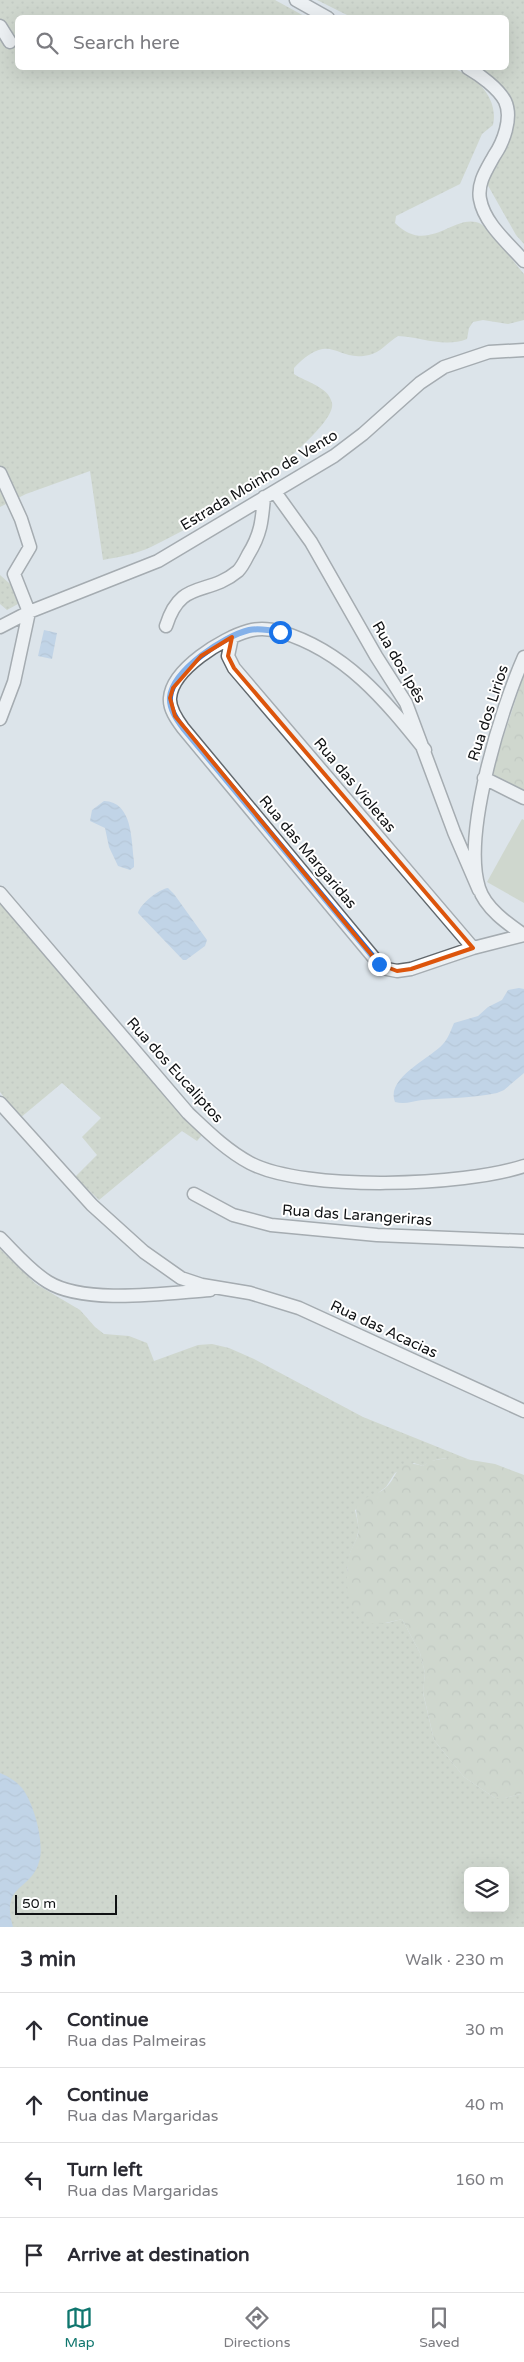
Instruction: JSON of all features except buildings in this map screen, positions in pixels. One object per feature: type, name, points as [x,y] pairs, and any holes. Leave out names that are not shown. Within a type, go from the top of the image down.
[{"type":"street","points":[[296,0],[323,15]]},
{"type":"street","points":[[0,26],[10,42]]},
{"type":"street","points":[[471,70],[485,80],[505,102],[507,115],[502,143],[482,177],[479,196],[483,211],[524,261]]},
{"type":"street","name":"Estrada Moinho de Vento","points":[[0,628],[29,612],[158,561],[334,456],[363,434],[420,383],[444,367],[489,352],[524,350]]},
{"type":"street","points":[[0,473],[21,519],[30,547],[14,574],[29,612],[14,682],[0,719]]},
{"type":"street","points":[[166,626],[171,610],[177,601],[186,595],[221,582],[240,569],[262,528],[270,494]]},
{"type":"street","name":"Rua dos Ipês","points":[[270,494],[311,542],[406,703],[454,832],[479,890],[495,911],[524,935]]},
{"type":"street","name":"Rua das Margaridas","points":[[425,750],[388,702],[354,670],[331,653],[280,632],[265,629],[249,630],[218,645],[200,656],[183,673],[173,688],[170,698],[175,716],[379,964],[397,971],[411,969],[473,948],[524,935]]},
{"type":"street","name":"Rua das Violetas","points":[[232,637],[228,656],[234,668],[473,948]]},
{"type":"street","name":"Rua dos Lirios","points":[[479,890],[476,854],[484,778],[524,657]]},
{"type":"street","points":[[484,778],[524,798]]},
{"type":"street","name":"Rua dos Eucaliptos","points":[[0,893],[188,1113],[220,1142],[251,1163],[296,1177],[321,1181],[378,1182],[439,1180],[479,1175],[524,1166]]},
{"type":"street","points":[[0,1103],[92,1205],[144,1252],[181,1278],[227,1290]]},
{"type":"street","name":"Rua das Larangeriras","points":[[194,1194],[233,1214],[271,1225],[377,1235],[524,1241]]},
{"type":"street","points":[[0,1238],[37,1275],[49,1283],[69,1291],[108,1296],[227,1290]]},
{"type":"street","name":"Rua das Acacias","points":[[227,1290],[250,1293],[299,1308],[524,1412]]},
{"type":"highlighted area","points":[[232,637],[228,656],[234,668],[473,948],[411,969],[397,971],[379,964],[175,716],[170,698],[173,688],[201,656]]},
{"type":"green space","points":[[0,0],[275,0],[302,15],[15,15],[15,70],[457,70],[469,76],[484,89],[492,106],[494,115],[493,125],[482,134],[460,184],[396,216],[395,223],[407,232],[419,236],[430,235],[461,223],[471,222],[485,227],[524,274],[524,320],[508,324],[483,320],[473,322],[469,328],[467,339],[458,341],[441,342],[398,336],[380,350],[369,355],[348,355],[325,349],[307,357],[294,368],[294,374],[322,389],[330,397],[332,403],[330,413],[321,427],[289,458],[228,505],[190,527],[139,552],[103,560],[90,471],[26,494],[0,507]]},
{"type":"green space","points":[[317,0],[524,0],[524,244],[516,235],[486,182],[506,142],[500,85],[484,70],[509,70],[509,15],[347,15]]},
{"type":"green space","points":[[0,575],[27,599],[7,610],[0,604]]},
{"type":"green space","points":[[524,674],[524,791],[491,775]]},
{"type":"green space","points":[[522,819],[524,820],[524,903],[487,882]]},
{"type":"green space","points":[[0,901],[203,1134],[197,1141],[182,1131],[99,1200],[75,1177],[97,1155],[82,1137],[101,1118],[62,1083],[20,1118],[0,1092]]},
{"type":"green space","points":[[0,1249],[36,1284],[80,1310],[104,1334],[129,1336],[147,1343],[154,1361],[198,1345],[212,1344],[229,1348],[254,1359],[363,1417],[470,1460],[446,1458],[434,1460],[423,1466],[414,1463],[395,1473],[386,1487],[355,1510],[359,1529],[350,1553],[347,1571],[373,1623],[387,1623],[402,1619],[420,1653],[425,1673],[423,1693],[434,1740],[464,1777],[495,1798],[505,1798],[524,1793],[524,1927],[0,1927]]},
{"type":"green space","points":[[453,1457],[495,1464],[524,1475],[524,1793],[505,1798],[495,1798],[464,1777],[434,1740],[423,1692],[425,1673],[420,1653],[402,1619],[381,1624],[365,1622],[355,1613],[349,1598],[347,1571],[349,1556],[358,1534],[357,1503],[383,1490],[398,1470],[406,1464],[423,1466],[430,1461]]},
{"type":"water","points":[[44,630],[57,633],[52,659],[38,656]]},
{"type":"water","points":[[104,801],[113,803],[120,808],[129,824],[134,861],[134,867],[130,870],[118,866],[109,847],[105,828],[90,821],[92,810]]},
{"type":"water","points":[[168,888],[207,940],[205,946],[186,960],[183,960],[138,913],[142,905],[150,898]]},
{"type":"water","points":[[524,989],[524,1073],[504,1090],[497,1093],[405,1103],[395,1102],[394,1093],[397,1085],[411,1069],[443,1044],[454,1023],[478,1016],[488,1007],[502,1000],[508,990]]},
{"type":"water","points":[[0,1773],[17,1783],[31,1803],[41,1845],[39,1862],[35,1871],[13,1895],[10,1903],[13,1927],[0,1927]]},
{"type":"route","points":[[280,632],[265,629],[249,630],[232,637],[200,656],[183,673],[173,688],[170,698],[171,706],[183,728],[379,964]]}]
